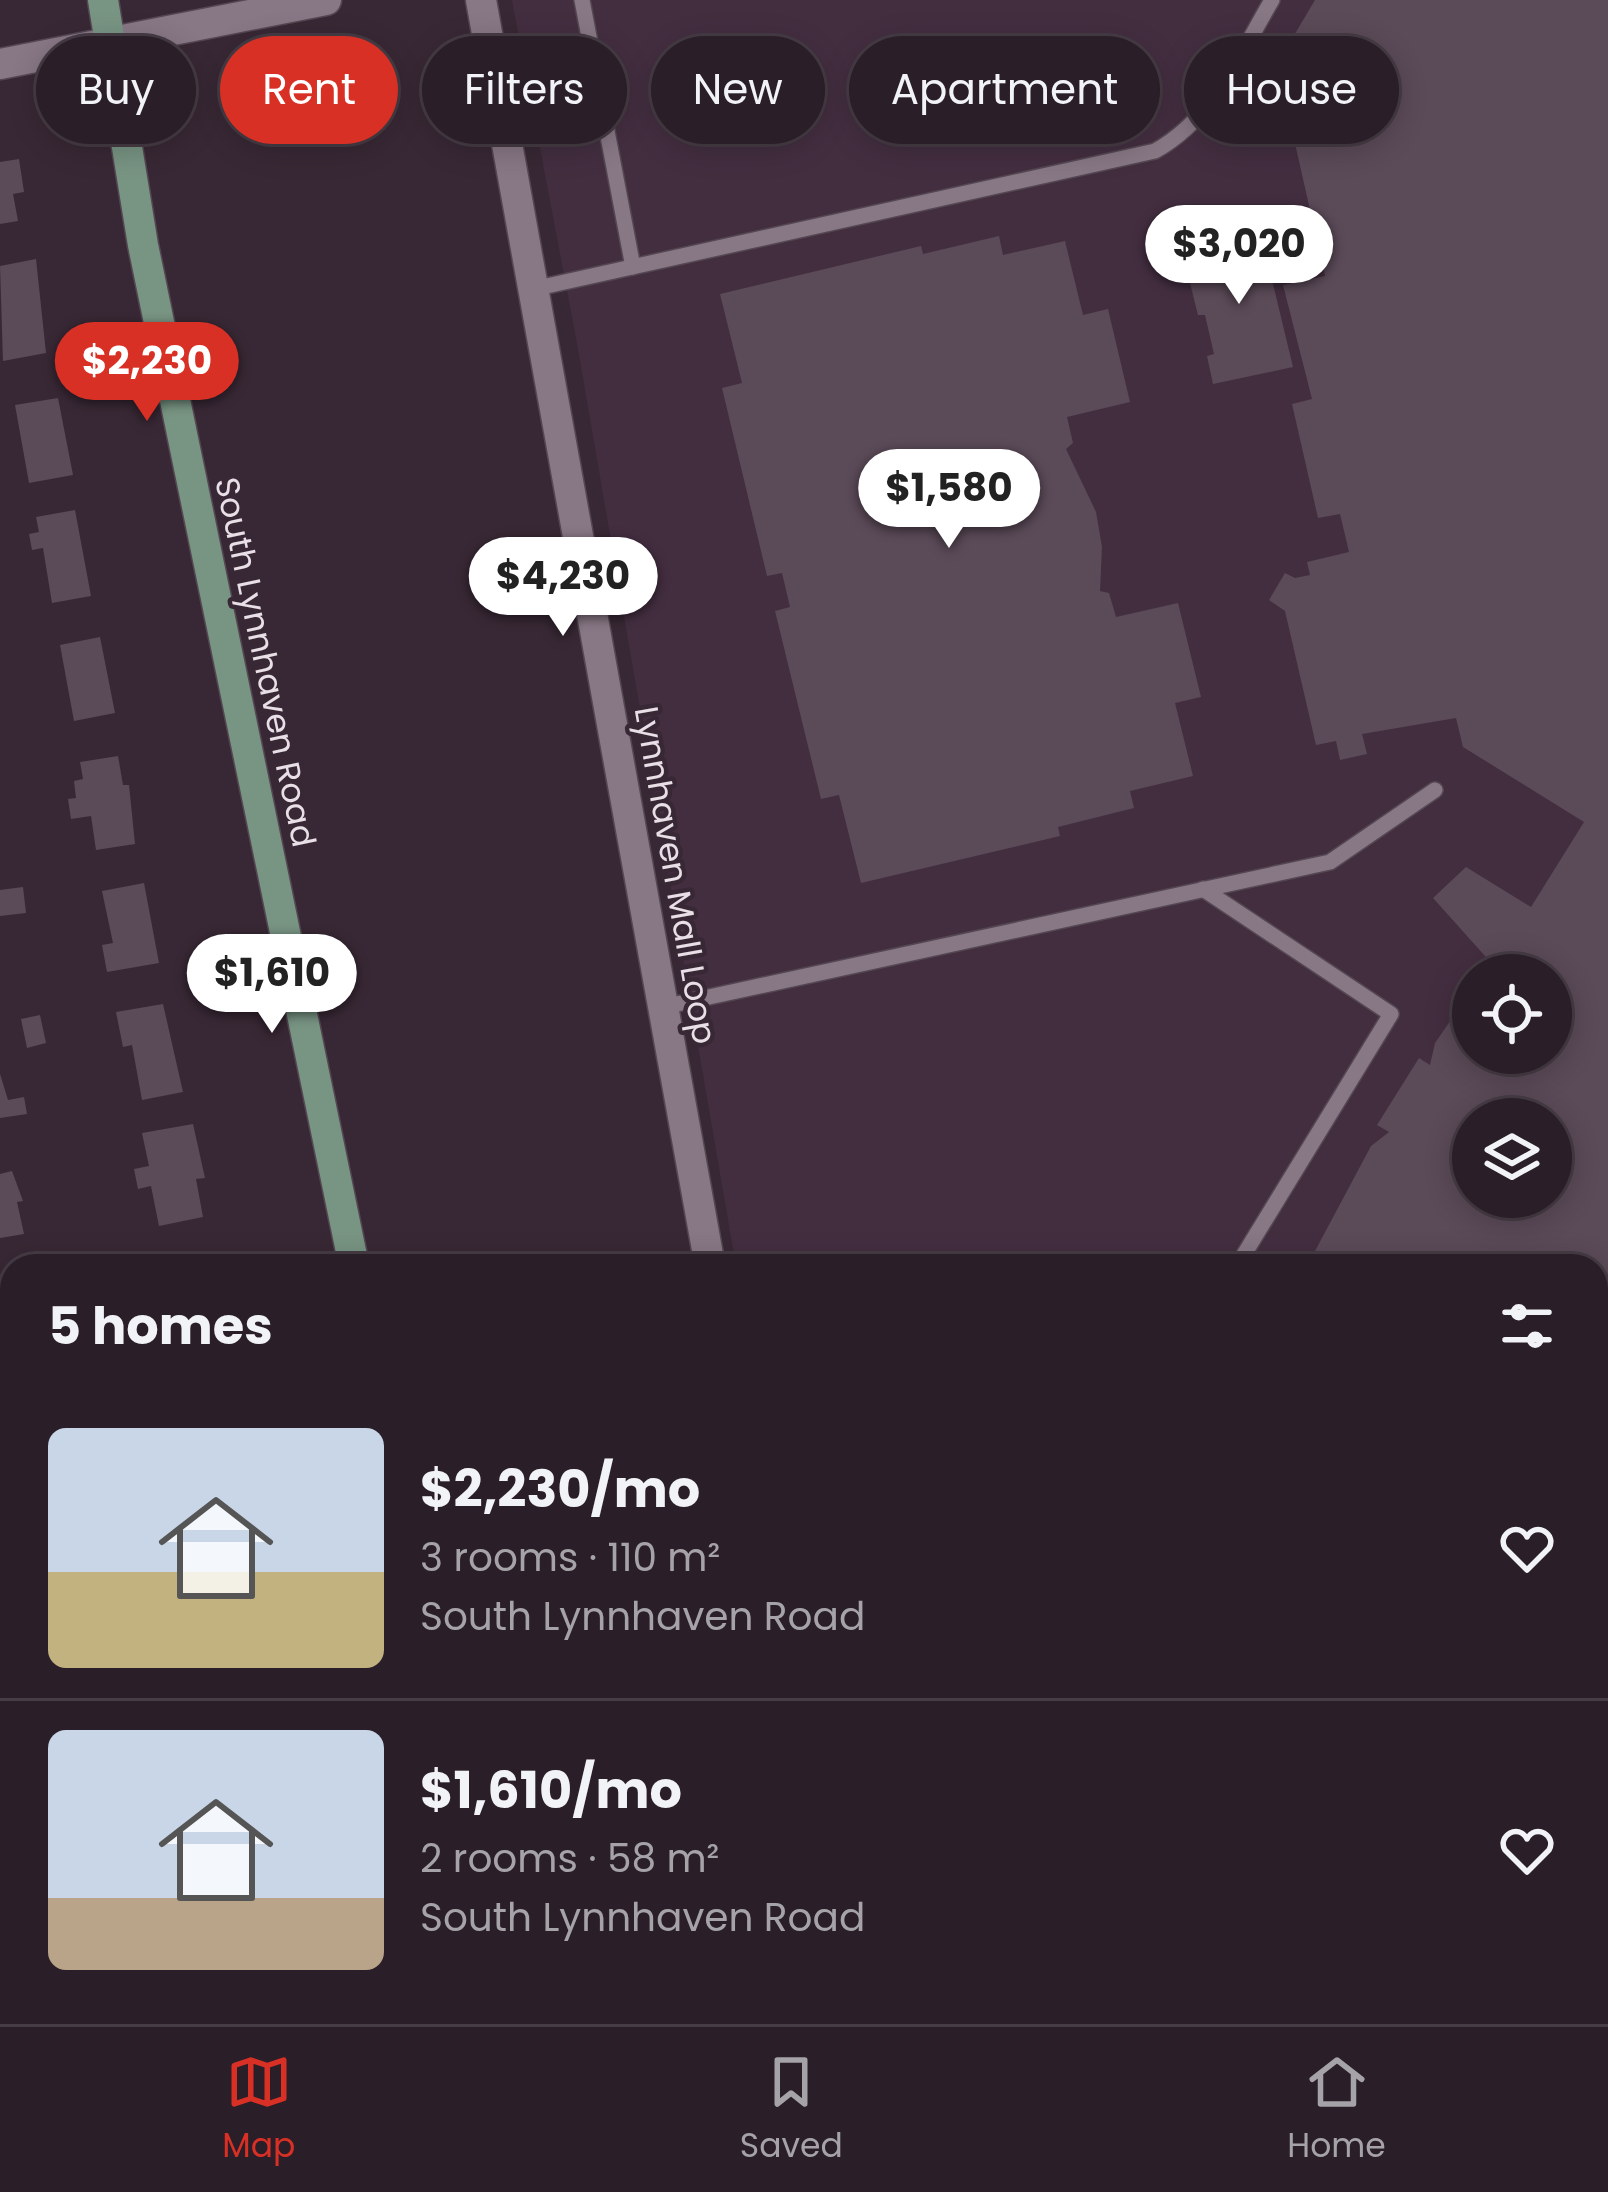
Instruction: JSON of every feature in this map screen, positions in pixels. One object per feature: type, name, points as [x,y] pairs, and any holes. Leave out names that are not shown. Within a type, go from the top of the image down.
[{"type":"street","name":"South Lynnhaven Road","points":[[103,0],[110,36]]},
{"type":"street","points":[[142,36],[326,0]]},
{"type":"street","name":"Lynnhaven Mall Loop","points":[[482,0],[708,1254]]},
{"type":"street","points":[[0,64],[36,57]]},
{"type":"street","name":"South Lynnhaven Road","points":[[128,144],[148,268],[352,1254]]},
{"type":"lane","points":[[582,0],[633,267]]},
{"type":"lane","points":[[533,289],[1155,151],[1180,137],[1208,108],[1272,0]]},
{"type":"lane","points":[[663,1006],[1330,862],[1436,790]]},
{"type":"lane","points":[[1203,890],[1391,1014],[1245,1254]]},
{"type":"shaded area","points":[[512,0],[1608,0],[1608,1254],[734,1254],[539,144],[627,144],[627,36],[519,36]]},
{"type":"building","points":[[1315,0],[1608,0],[1608,1254],[1313,1254],[1371,1146],[1389,1132],[1377,1125],[1419,1058],[1430,1065],[1435,1043],[1452,1018],[1452,1074],[1572,1074],[1572,954],[1483,954],[1433,898],[1466,867],[1531,907],[1584,822],[1463,747],[1456,718],[1362,734],[1367,754],[1340,760],[1336,741],[1316,745],[1285,611],[1269,600],[1285,573],[1295,578],[1310,575],[1307,562],[1349,552],[1340,514],[1318,518],[1292,404],[1312,399],[1283,285],[1325,276],[1295,144],[1399,144],[1399,36],[1294,36]]},
{"type":"building","points":[[19,159],[24,192],[13,194],[18,221],[0,224],[0,162]]},
{"type":"building","points":[[1260,230],[1293,367],[1213,384],[1207,356],[1214,354],[1205,315],[1198,315],[1183,255],[1207,249],[1206,240]]},
{"type":"building","points":[[999,236],[1003,255],[1065,241],[1083,315],[1108,309],[1130,402],[1067,417],[1073,443],[1066,449],[1096,512],[1102,547],[1100,591],[1109,593],[1116,617],[1178,603],[1201,697],[1175,703],[1193,776],[1130,791],[1134,808],[1058,827],[1060,836],[861,883],[839,795],[821,799],[775,611],[790,607],[782,573],[767,576],[722,388],[742,383],[720,294],[921,246],[923,254]]},
{"type":"building","points":[[36,259],[46,353],[3,361],[0,266]]},
{"type":"building","points":[[58,398],[73,475],[29,483],[15,405]]},
{"type":"building","points":[[75,510],[91,596],[52,603],[43,548],[32,550],[29,534],[39,532],[36,517]]},
{"type":"building","points":[[100,637],[115,713],[74,721],[60,645]]},
{"type":"building","points":[[118,756],[123,785],[129,785],[135,844],[96,850],[91,816],[71,819],[68,799],[76,798],[74,781],[83,779],[80,762]]},
{"type":"building","points":[[144,883],[159,963],[107,972],[102,945],[113,943],[102,891]]},
{"type":"building","points":[[23,887],[26,913],[0,916],[0,890]]},
{"type":"building","points":[[163,1004],[183,1092],[142,1100],[132,1045],[123,1047],[116,1012]]},
{"type":"building","points":[[40,1015],[46,1043],[27,1048],[21,1019]]},
{"type":"building","points":[[0,1074],[8,1100],[24,1097],[27,1114],[0,1118]]},
{"type":"building","points":[[193,1124],[205,1178],[196,1179],[203,1217],[159,1226],[151,1186],[138,1189],[134,1169],[149,1166],[142,1133]]},
{"type":"building","points":[[12,1171],[23,1201],[17,1202],[24,1234],[0,1238],[0,1174]]}]
